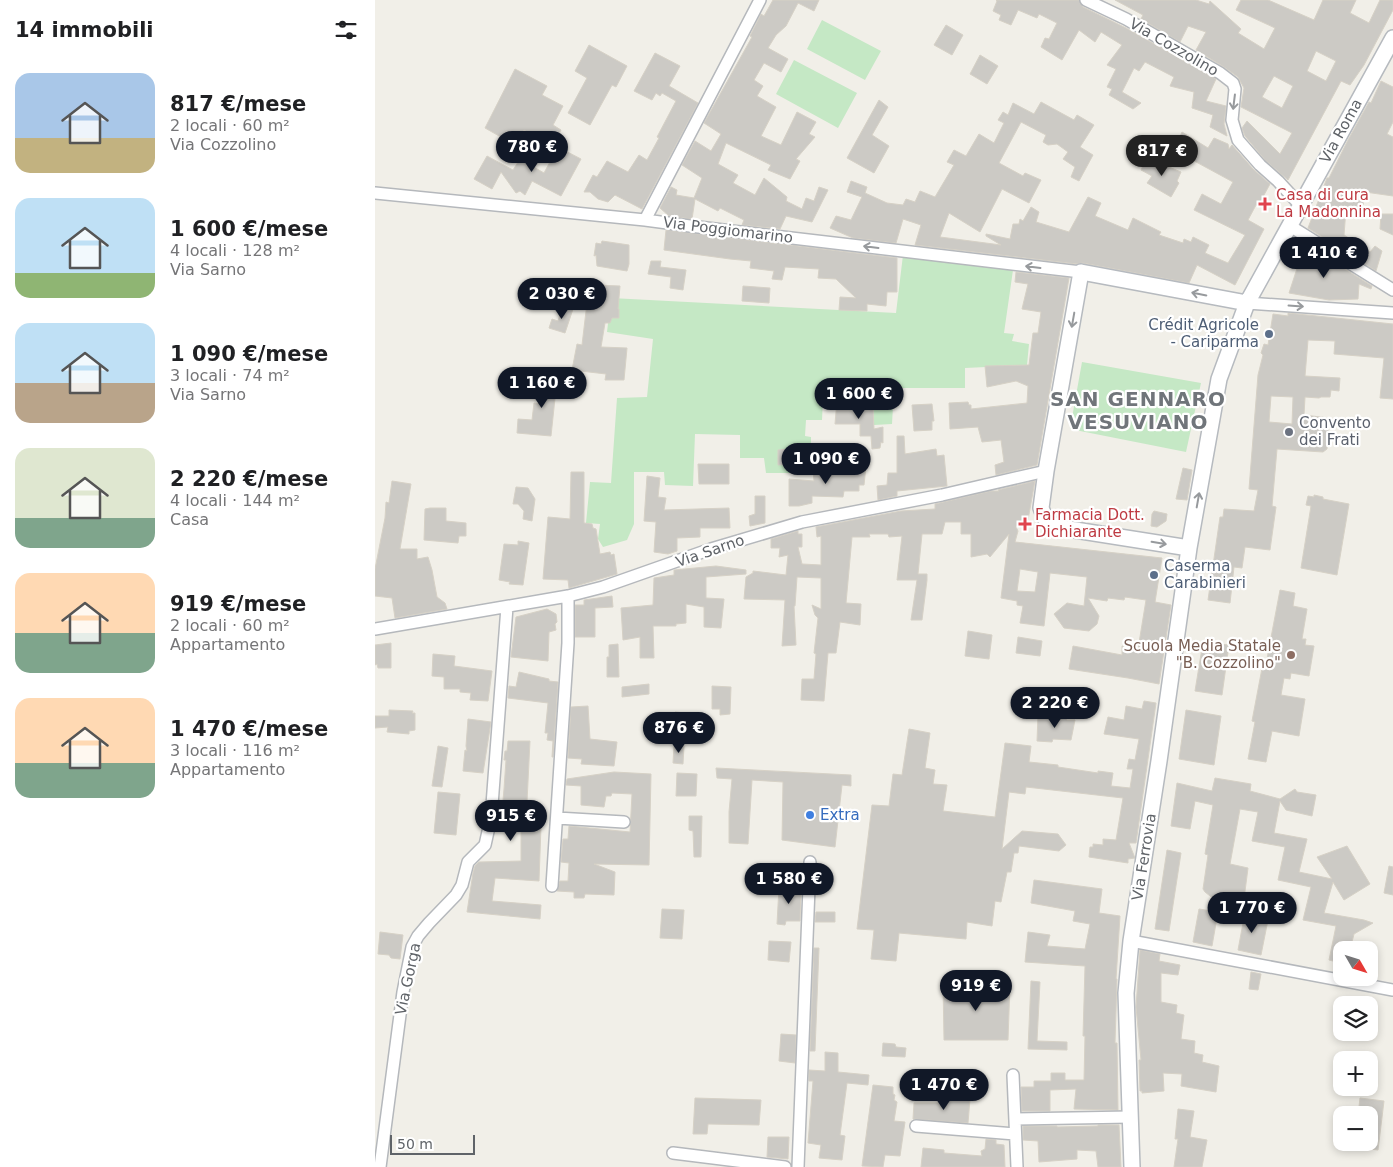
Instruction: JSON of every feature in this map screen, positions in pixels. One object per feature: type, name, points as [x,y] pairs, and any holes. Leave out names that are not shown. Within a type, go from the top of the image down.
[{"type":"main road","name":"Via Roma","points":[[1247,304],[1393,38]]},
{"type":"main road","points":[[1189,548],[1056,528],[1045,518],[1041,508],[1081,272],[1247,304]]},
{"type":"main road","name":"Via Ferrovia","points":[[1132,1167],[1126,993],[1131,941],[1189,548],[1219,379],[1247,304]]},
{"type":"street","points":[[645,220],[760,0]]},
{"type":"street","name":"Via Cozzolino","points":[[1086,0],[1126,19],[1220,73],[1233,83],[1235,89],[1232,120],[1238,140],[1301,206]]},
{"type":"street","name":"Via Poggiomarino","points":[[375,193],[645,220],[1081,272]]},
{"type":"street","points":[[1290,226],[1393,290]]},
{"type":"street","points":[[1247,304],[1393,312]]},
{"type":"street","name":"Via Sarno","points":[[375,629],[568,596],[603,587],[711,549],[802,522],[942,495],[1046,470]]},
{"type":"street","points":[[552,886],[568,643],[568,596]]},
{"type":"street","name":"Via Gorga","points":[[380,1167],[403,992],[412,947],[417,936],[456,895],[462,885],[468,862],[485,845],[491,818],[507,607]]},
{"type":"street","points":[[557,818],[624,822]]},
{"type":"street","points":[[798,1167],[810,862]]},
{"type":"street","points":[[1131,941],[1393,990]]},
{"type":"street","points":[[1013,1075],[1017,1167]]},
{"type":"street","points":[[1016,1119],[1130,1117]]},
{"type":"street","points":[[917,1126],[1015,1134]]},
{"type":"street","points":[[673,1153],[785,1167]]},
{"type":"green space","points":[[822,20],[881,51],[865,80],[807,49]]},
{"type":"green space","points":[[794,60],[857,93],[838,128],[776,94]]},
{"type":"green space","points":[[903,255],[1013,270],[1004,333],[1014,334],[1012,341],[1029,344],[1027,365],[965,368],[965,388],[894,388],[892,424],[874,425],[873,399],[823,399],[822,420],[806,420],[805,436],[811,437],[811,473],[766,473],[764,458],[740,458],[740,435],[695,434],[693,486],[665,485],[664,472],[634,472],[634,524],[627,540],[603,547],[598,539],[600,524],[586,523],[590,482],[611,483],[617,398],[647,397],[653,339],[607,332],[611,298],[896,313]]},
{"type":"green space","points":[[1082,362],[1201,383],[1186,452],[1070,429]]},
{"type":"building","points":[[773,0],[819,0],[814,11],[798,3],[786,26],[776,35],[768,48],[788,59],[781,72],[764,63],[754,80],[763,86],[757,96],[776,107],[761,136],[781,145],[797,112],[816,122],[809,134],[815,137],[796,159],[800,161],[790,179],[768,170],[771,165],[726,143],[718,164],[738,175],[733,183],[755,195],[764,178],[787,197],[786,201],[802,209],[806,198],[814,201],[819,187],[828,190],[812,222],[786,216],[780,229],[742,225],[744,220],[720,208],[718,211],[695,199],[692,219],[669,216],[660,208],[671,187],[677,190],[676,195],[694,198],[702,178],[682,165],[695,141],[711,151],[721,134],[704,123],[752,37],[750,36],[761,14],[764,16]]},
{"type":"building","points":[[996,0],[1079,0],[1083,7],[1126,28],[1216,79],[1206,101],[1226,106],[1224,124],[1227,136],[1210,127],[1213,115],[1192,108],[1194,92],[1170,86],[1174,77],[1145,62],[1139,71],[1134,68],[1122,92],[1141,103],[1133,109],[1109,95],[1112,89],[1107,87],[1116,69],[1107,65],[1122,45],[1101,32],[1095,42],[1079,30],[1062,60],[1041,47],[1045,38],[1049,39],[1057,23],[1039,14],[1037,18],[1018,10],[1011,25],[999,20],[1001,15],[993,11]]},
{"type":"building","points":[[1115,0],[1196,0],[1209,4],[1210,1],[1241,29],[1238,33],[1264,49],[1275,28],[1236,10],[1241,0],[1268,0],[1314,20],[1323,0],[1356,0],[1350,13],[1369,23],[1380,0],[1393,0],[1393,10],[1364,65],[1350,85],[1341,81],[1288,180],[1265,160],[1245,136],[1242,128],[1247,121],[1280,154],[1292,133],[1241,107],[1244,88],[1238,77],[1196,50],[1206,32],[1188,26],[1180,42],[1141,19],[1143,15]],"holes":[[[1316,51],[1336,61],[1326,81],[1307,71]],[[1274,76],[1293,86],[1282,108],[1262,97]]]},
{"type":"building","points":[[946,25],[963,35],[952,55],[934,45]]},
{"type":"building","points":[[589,45],[627,66],[616,87],[612,85],[590,125],[568,113],[587,78],[575,71]]},
{"type":"building","points":[[655,53],[680,66],[669,86],[698,103],[642,209],[615,195],[608,202],[598,199],[590,192],[584,192],[593,175],[597,177],[607,161],[628,172],[639,155],[647,160],[676,101],[662,93],[660,96],[656,93],[652,100],[634,91]]},
{"type":"building","points":[[980,55],[998,66],[987,84],[970,74]]},
{"type":"building","points":[[515,69],[547,86],[542,95],[563,106],[553,125],[561,130],[552,146],[524,130],[515,145],[485,128]]},
{"type":"building","points":[[1381,81],[1393,87],[1393,122],[1387,134],[1393,137],[1393,196],[1365,192],[1363,205],[1360,208],[1346,209],[1344,235],[1370,252],[1375,246],[1382,251],[1376,271],[1308,228],[1327,178],[1329,178],[1369,102],[1371,103]]},
{"type":"building","points":[[879,100],[888,107],[872,135],[889,146],[874,173],[847,158]]},
{"type":"building","points":[[1041,102],[1074,120],[1077,115],[1094,125],[1080,147],[1093,155],[1079,181],[1071,177],[1075,167],[1063,159],[1068,152],[1057,144],[1048,145],[1043,142],[1046,135],[1021,122],[999,163],[1023,176],[1025,173],[1041,180],[1029,203],[1002,189],[980,232],[949,213],[940,237],[1001,245],[986,236],[986,234],[1010,239],[1013,224],[1019,224],[1020,219],[1023,221],[1031,207],[1039,212],[1036,222],[1069,232],[1088,197],[1101,203],[1095,216],[1128,230],[1133,218],[1161,232],[1159,235],[1183,243],[1184,239],[1191,242],[1193,237],[1209,245],[1205,253],[1228,263],[1245,235],[1194,210],[1202,194],[1221,204],[1233,182],[1174,150],[1182,132],[1208,148],[1214,138],[1228,144],[1229,149],[1232,145],[1254,170],[1270,184],[1248,220],[1264,229],[1235,285],[1197,265],[1189,283],[1083,263],[1077,264],[915,245],[921,225],[903,219],[896,243],[853,238],[830,228],[836,216],[851,220],[862,197],[847,192],[851,181],[867,187],[865,193],[887,203],[903,205],[906,199],[915,202],[920,191],[935,197],[954,165],[947,162],[954,150],[966,156],[979,134],[994,143],[1004,123],[998,120],[1003,112],[1008,115],[1013,103],[1034,114]]},
{"type":"building","points":[[558,147],[581,159],[561,196],[532,181],[525,195],[520,191],[516,193],[501,172],[492,189],[474,179],[487,156],[513,170],[520,159],[544,173]]},
{"type":"building","points":[[1147,158],[1181,172],[1177,181],[1179,183],[1171,197],[1147,183],[1152,176],[1141,170]]},
{"type":"building","points":[[1381,214],[1393,214],[1393,235],[1380,229]]},
{"type":"building","points":[[666,230],[897,258],[897,292],[887,292],[886,306],[867,304],[867,311],[839,310],[840,297],[856,298],[836,279],[818,278],[819,269],[785,267],[782,280],[772,279],[774,271],[750,268],[751,261],[664,250]]},
{"type":"building","points":[[602,241],[629,245],[627,271],[597,266],[596,255],[594,256],[596,243],[601,244]]},
{"type":"building","points":[[1305,244],[1372,286],[1371,289],[1359,284],[1358,299],[1329,300],[1289,293]]},
{"type":"building","points":[[651,261],[661,261],[660,267],[686,270],[683,290],[670,288],[671,277],[648,274]]},
{"type":"building","points":[[1016,272],[1069,278],[1037,465],[996,475],[995,465],[1004,462],[1001,440],[982,442],[978,427],[950,429],[949,403],[968,402],[971,405],[971,409],[1027,403],[1028,386],[1016,381],[987,387],[985,366],[1029,365],[1033,333],[1038,333],[1041,312],[1022,309],[1028,284],[1015,282]]},
{"type":"building","points":[[595,285],[620,286],[619,318],[612,318],[610,323],[605,323],[601,347],[627,348],[624,380],[605,380],[606,374],[572,370],[577,344],[582,345],[589,286],[595,287]]},
{"type":"building","points":[[743,286],[770,288],[769,303],[742,301]]},
{"type":"building","points":[[563,305],[573,309],[565,333],[549,328],[552,319],[558,321]]},
{"type":"building","points":[[1288,313],[1393,324],[1393,399],[1380,398],[1384,358],[1334,354],[1335,341],[1308,340],[1305,376],[1340,378],[1339,391],[1331,390],[1330,397],[1305,397],[1304,415],[1329,418],[1327,449],[1323,452],[1277,449],[1272,506],[1276,507],[1270,550],[1245,547],[1242,568],[1234,567],[1230,603],[1208,600],[1220,517],[1223,517],[1224,509],[1254,511],[1258,490],[1249,489],[1258,375],[1263,355],[1261,353],[1264,344],[1268,345],[1273,314],[1288,316]],"holes":[[[1271,396],[1293,397],[1292,424],[1269,422]]]},
{"type":"building","points":[[547,369],[558,370],[551,436],[517,433],[518,419],[532,420],[534,403],[540,404],[543,375],[547,375]]},
{"type":"building","points":[[858,399],[858,409],[873,409],[874,429],[883,427],[883,443],[881,442],[880,448],[872,449],[871,436],[860,436],[860,424],[835,424],[837,400]]},
{"type":"building","points":[[932,404],[934,421],[932,421],[932,430],[914,431],[912,405]]},
{"type":"building","points":[[897,436],[904,436],[905,454],[936,449],[937,456],[944,455],[947,486],[897,491],[897,496],[878,500],[877,486],[887,485],[888,473],[897,473]]},
{"type":"building","points":[[788,449],[789,464],[778,465],[778,450]]},
{"type":"building","points":[[847,463],[866,466],[864,485],[859,485],[859,491],[844,491],[843,497],[812,496],[812,503],[789,506],[789,479],[814,481],[813,469],[823,470],[823,475],[832,474],[833,471],[845,472]]},
{"type":"building","points":[[698,464],[729,464],[729,484],[699,484]]},
{"type":"building","points":[[1183,468],[1192,470],[1187,500],[1176,499]]},
{"type":"building","points":[[571,472],[584,472],[584,523],[592,524],[593,528],[596,529],[600,554],[610,552],[611,555],[614,554],[617,574],[569,588],[568,580],[543,579],[548,517],[570,519]]},
{"type":"building","points":[[647,476],[660,478],[658,497],[666,498],[664,510],[729,508],[730,528],[700,528],[700,537],[677,538],[677,551],[668,554],[654,552],[656,522],[644,521]]},
{"type":"building","points":[[392,481],[411,484],[400,549],[417,549],[417,559],[428,557],[437,597],[445,603],[447,609],[395,618],[392,598],[375,596],[375,569],[385,518],[386,502],[389,503]]},
{"type":"building","points":[[1035,481],[1028,520],[1025,519],[1016,527],[1018,531],[1015,542],[1162,558],[1155,602],[1171,605],[1159,684],[1069,669],[1073,646],[1122,655],[1122,646],[1138,649],[1146,600],[1125,597],[1124,600],[1108,598],[1107,601],[1088,598],[1099,616],[1097,624],[1089,631],[1064,628],[1054,614],[1067,603],[1084,606],[1087,577],[1050,573],[1044,626],[1020,623],[1023,606],[1017,605],[1017,601],[1001,598],[1009,534],[990,557],[987,554],[971,557],[971,534],[961,534],[961,522],[945,522],[942,534],[922,534],[918,574],[927,574],[927,580],[922,620],[911,620],[917,580],[897,580],[902,536],[889,537],[888,534],[869,534],[870,537],[852,537],[846,603],[861,604],[860,625],[840,622],[836,653],[828,653],[824,701],[801,700],[802,679],[814,679],[816,654],[814,653],[818,618],[812,605],[821,609],[821,578],[797,577],[794,606],[796,645],[782,646],[785,600],[744,599],[746,577],[753,573],[753,571],[786,575],[788,555],[779,557],[780,548],[771,548],[771,539],[798,531],[798,534],[802,534],[802,547],[798,547],[802,564],[821,565],[821,536],[817,537],[816,527],[901,511],[935,509],[935,504]],"holes":[[[1020,569],[1038,572],[1035,592],[1017,591]]]},
{"type":"building","points":[[516,487],[528,488],[535,499],[532,521],[523,519],[524,511],[518,504],[513,504]]},
{"type":"building","points":[[1314,495],[1323,497],[1323,499],[1349,504],[1337,575],[1301,568],[1311,506],[1306,505],[1308,496],[1314,497]]},
{"type":"building","points":[[755,496],[765,496],[765,523],[750,526],[749,516],[755,514]]},
{"type":"building","points":[[446,508],[446,521],[466,523],[466,536],[459,536],[458,543],[424,540],[425,509]]},
{"type":"building","points":[[1154,511],[1167,514],[1166,521],[1157,527],[1151,526]]},
{"type":"building","points":[[518,541],[529,543],[523,585],[509,584],[510,582],[499,580],[504,544],[518,545]]},
{"type":"building","points":[[716,566],[746,570],[746,574],[706,577],[706,598],[724,599],[721,628],[704,627],[704,607],[686,604],[686,623],[676,624],[676,626],[653,626],[654,658],[640,658],[640,637],[623,640],[621,608],[653,605],[654,578],[674,575],[674,570]]},
{"type":"building","name":"Scuola Media Statale \"B. Cozzolino\"","points":[[1280,590],[1295,593],[1293,606],[1307,609],[1302,639],[1306,639],[1305,645],[1314,646],[1309,676],[1291,673],[1290,679],[1284,678],[1281,695],[1305,699],[1299,736],[1272,731],[1266,762],[1248,759],[1255,722],[1252,721],[1263,663],[1266,664]]},
{"type":"building","points":[[612,596],[613,607],[595,608],[595,637],[575,637],[575,605],[584,605],[584,600]]},
{"type":"building","points":[[547,609],[556,614],[557,622],[555,624],[556,630],[549,632],[548,661],[511,657],[516,617]]},
{"type":"building","points":[[968,631],[992,635],[989,659],[965,656]]},
{"type":"building","points":[[1018,637],[1042,641],[1040,656],[1016,653]]},
{"type":"building","points":[[1203,642],[1229,645],[1222,695],[1195,691]]},
{"type":"building","points":[[391,643],[391,668],[378,668],[377,664],[375,665],[375,645]]},
{"type":"building","points":[[618,644],[619,677],[607,677],[609,645]]},
{"type":"building","points":[[433,654],[455,656],[454,666],[492,671],[488,701],[470,700],[471,693],[460,692],[460,689],[444,689],[444,677],[432,676]]},
{"type":"building","points":[[519,672],[558,682],[553,757],[553,741],[547,740],[548,733],[545,733],[548,703],[508,698],[509,686],[516,687]]},
{"type":"building","points":[[649,684],[649,694],[622,697],[622,687]]},
{"type":"building","points":[[712,686],[731,687],[730,714],[720,715],[720,709],[712,709]]},
{"type":"building","points":[[1144,701],[1156,703],[1136,843],[1129,843],[1135,858],[1128,859],[1128,863],[1089,857],[1090,847],[1093,847],[1093,844],[1103,845],[1103,839],[1116,840],[1123,798],[1026,787],[1025,794],[1009,792],[1002,849],[1022,831],[1058,834],[1066,845],[1059,851],[1019,846],[1018,853],[1014,853],[1011,872],[1007,872],[1001,902],[995,901],[992,926],[967,922],[966,939],[899,933],[896,961],[871,959],[874,930],[857,929],[872,805],[889,806],[893,774],[902,775],[909,729],[930,733],[925,768],[935,770],[933,784],[947,785],[943,811],[995,817],[1005,743],[1031,746],[1029,762],[1058,765],[1058,767],[1098,773],[1098,771],[1113,773],[1111,786],[1130,788],[1133,769],[1127,769],[1129,759],[1135,760],[1139,739],[1104,734],[1108,717],[1124,720],[1126,706],[1142,709]]},
{"type":"building","points":[[588,706],[590,739],[617,742],[614,766],[581,764],[582,759],[568,758],[571,707]]},
{"type":"building","points":[[389,710],[413,711],[412,713],[415,713],[415,730],[409,731],[409,734],[387,732],[388,727],[375,728],[375,716],[389,716]]},
{"type":"building","points":[[1186,710],[1221,716],[1214,765],[1179,759]]},
{"type":"building","points":[[675,712],[685,713],[685,725],[675,725]]},
{"type":"building","points":[[1038,716],[1055,718],[1055,716],[1064,717],[1067,720],[1075,720],[1071,740],[1053,739],[1052,742],[1037,741]]},
{"type":"building","points":[[468,719],[491,722],[483,773],[463,771],[465,750],[467,751]]},
{"type":"building","points":[[508,741],[530,741],[527,802],[532,803],[533,825],[541,826],[539,881],[495,878],[492,901],[541,905],[540,919],[467,912],[473,873],[475,866],[479,862],[521,861],[521,825],[501,823],[506,760],[504,760]]},
{"type":"building","points":[[674,745],[684,746],[683,764],[673,763]]},
{"type":"building","points":[[438,746],[448,748],[442,787],[432,786]]},
{"type":"building","points":[[716,768],[851,775],[851,786],[842,785],[835,847],[782,840],[783,782],[752,780],[748,844],[729,843],[732,779],[717,778]]},
{"type":"building","points":[[614,772],[651,774],[649,865],[594,864],[615,872],[614,895],[585,894],[584,898],[574,898],[574,892],[557,891],[560,881],[568,881],[569,863],[561,862],[563,839],[568,839],[569,826],[630,832],[632,794],[612,793],[611,796],[606,796],[604,807],[581,805],[581,786],[566,785],[567,779]]},
{"type":"building","points":[[677,773],[697,774],[696,796],[676,796]]},
{"type":"building","points":[[1215,778],[1251,784],[1250,791],[1280,799],[1295,789],[1297,792],[1316,795],[1312,816],[1286,810],[1280,801],[1274,833],[1307,839],[1299,872],[1332,879],[1317,857],[1347,846],[1370,884],[1344,900],[1333,882],[1324,913],[1373,923],[1354,934],[1352,941],[1333,941],[1333,961],[1329,960],[1336,926],[1303,920],[1311,887],[1278,880],[1285,847],[1252,841],[1258,812],[1240,809],[1230,864],[1248,868],[1244,899],[1219,896],[1219,903],[1205,892],[1203,889],[1208,855],[1205,854],[1213,805],[1195,801],[1190,829],[1171,826],[1177,783],[1212,791]]},
{"type":"building","points":[[438,792],[460,794],[456,835],[434,833]]},
{"type":"building","points":[[689,816],[702,816],[701,857],[694,857],[693,831],[689,830]]},
{"type":"building","points":[[1167,850],[1181,853],[1169,931],[1155,929]]},
{"type":"building","points":[[1389,866],[1393,867],[1393,895],[1384,893]]},
{"type":"building","points":[[1034,880],[1102,889],[1099,913],[1120,916],[1116,979],[1115,1043],[1117,1043],[1118,1110],[1074,1109],[1076,1089],[1050,1090],[1050,1111],[1022,1111],[1021,1087],[1034,1087],[1034,1081],[1051,1081],[1051,1073],[1065,1073],[1065,1080],[1084,1080],[1085,966],[1025,962],[1028,932],[1050,935],[1047,946],[1085,949],[1090,924],[1073,921],[1075,911],[1031,903]]},
{"type":"building","points":[[779,887],[801,888],[800,921],[786,921],[785,925],[777,924]]},
{"type":"building","points":[[662,909],[684,910],[682,939],[660,938]]},
{"type":"building","points":[[1199,909],[1218,912],[1212,946],[1193,942]]},
{"type":"building","points":[[816,912],[835,912],[835,922],[815,922]]},
{"type":"building","points":[[1233,914],[1268,920],[1261,955],[1238,950],[1243,923]]},
{"type":"building","points":[[380,932],[403,935],[400,959],[378,954]]},
{"type":"building","points":[[769,941],[791,942],[789,962],[768,960]]},
{"type":"building","points":[[814,948],[819,948],[815,1051],[810,1051]]},
{"type":"building","points":[[1140,950],[1160,954],[1159,961],[1180,965],[1178,975],[1161,973],[1161,1002],[1177,1005],[1176,1013],[1184,1015],[1181,1039],[1195,1041],[1194,1053],[1203,1055],[1202,1062],[1219,1066],[1216,1092],[1181,1086],[1182,1074],[1163,1073],[1164,1091],[1142,1093],[1140,1091],[1139,1060],[1141,1060],[1136,1007]]},
{"type":"building","points":[[1251,972],[1261,974],[1258,990],[1249,989]]},
{"type":"building","points":[[1031,981],[1040,982],[1037,1041],[1067,1042],[1067,1050],[1028,1049]]},
{"type":"building","points":[[943,983],[1010,984],[1008,1040],[944,1040]]},
{"type":"building","points":[[781,1034],[796,1035],[795,1063],[779,1061]]},
{"type":"building","points":[[883,1043],[895,1044],[896,1047],[906,1048],[905,1057],[882,1056]]},
{"type":"building","points":[[825,1052],[838,1053],[838,1072],[869,1075],[868,1085],[847,1083],[840,1135],[845,1136],[842,1160],[819,1158],[821,1145],[808,1143],[813,1081],[809,1081],[809,1070],[825,1071]]},
{"type":"building","points":[[873,1085],[893,1087],[894,1100],[897,1102],[894,1121],[905,1122],[900,1156],[885,1155],[883,1167],[862,1166]]},
{"type":"building","points":[[695,1098],[761,1100],[759,1125],[708,1124],[707,1134],[693,1134]]},
{"type":"building","points":[[942,1098],[970,1099],[968,1123],[913,1119],[914,1103],[941,1103]]},
{"type":"building","points":[[1360,1098],[1384,1101],[1378,1150],[1378,1106],[1359,1106]]},
{"type":"building","points":[[1178,1109],[1194,1111],[1190,1137],[1207,1140],[1202,1167],[1174,1167],[1178,1139],[1175,1139]]},
{"type":"building","points":[[1119,1125],[1121,1167],[1098,1167],[1096,1151],[1077,1150],[1077,1159],[1039,1162],[1038,1141],[1023,1140],[1023,1126]]},
{"type":"building","points":[[768,1137],[789,1137],[788,1159],[767,1157]]},
{"type":"building","points":[[986,1139],[996,1140],[996,1144],[1004,1145],[1005,1167],[921,1167],[923,1148],[944,1150],[944,1153],[982,1156],[981,1151],[985,1149]]},
{"type":"place","name":"Casa di cura La Madonnina","points":[[1265,204]]},
{"type":"place","name":"Crédit Agricole - Cariparma","points":[[1269,334]]},
{"type":"place","name":"Convento dei Frati","points":[[1289,432]]},
{"type":"place","name":"Farmacia Dott. Dichiarante","points":[[1025,524]]},
{"type":"place","name":"Caserma Carabinieri","points":[[1154,575]]},
{"type":"place","name":"Scuola Media Statale \"B. Cozzolino\"","points":[[1291,655]]},
{"type":"place","name":"Extra","points":[[810,815]]},
{"type":"district","name":"SAN GENNARO VESUVIANO","points":[[1138,410]]}]
